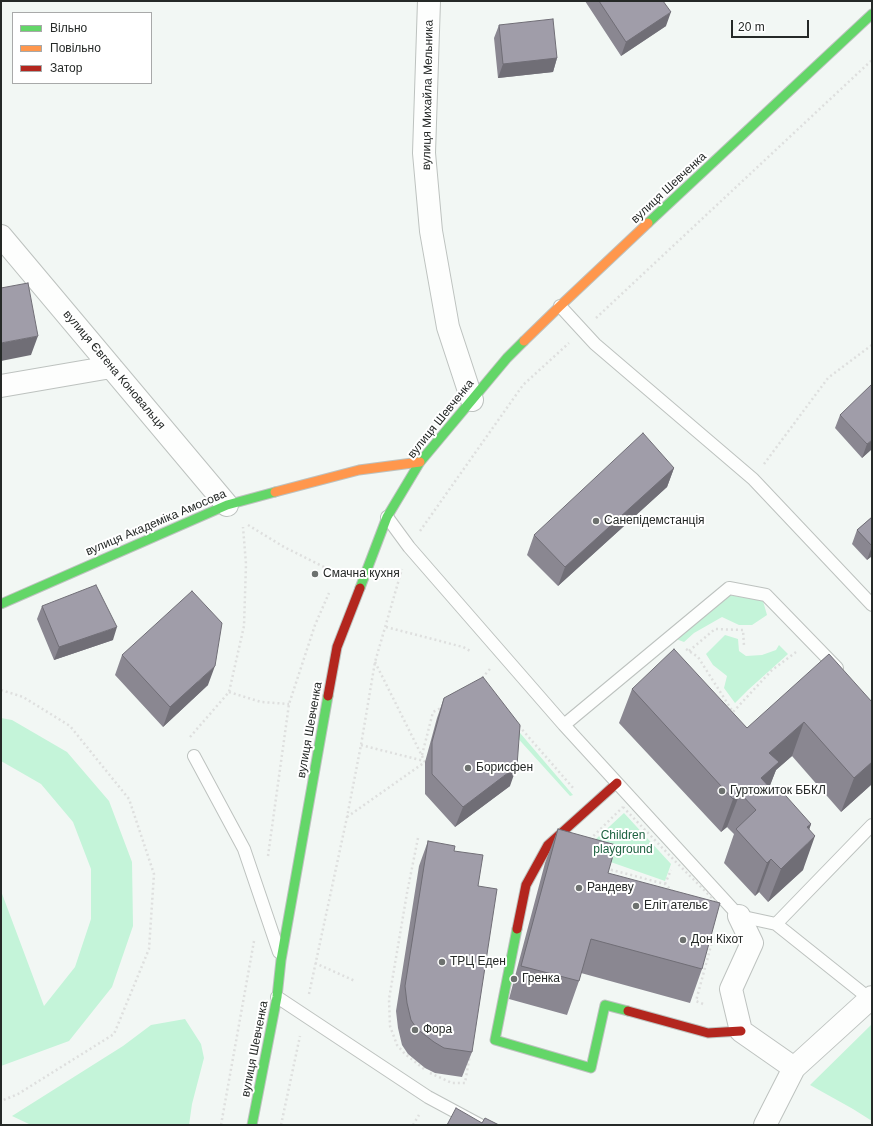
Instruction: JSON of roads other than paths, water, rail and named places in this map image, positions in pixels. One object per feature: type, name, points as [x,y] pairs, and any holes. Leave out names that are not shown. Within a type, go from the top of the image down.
[{"type":"street","name":"вулиця Михайла Мельника","points":[[429,1],[424,153],[431,231],[448,327],[472,400]]},
{"type":"street","name":"вулиця Шевченка","points":[[252,1125],[277,998],[281,960],[337,647],[387,517],[420,462],[506,358],[872,14]]},
{"type":"street","name":"вулиця Євгена Коновальця","points":[[1,236],[227,504]]},
{"type":"street","points":[[1,386],[111,367]]},
{"type":"street","name":"вулиця Академіка Амосова","points":[[1,604],[227,504],[359,470],[420,462]]},
{"type":"street","points":[[617,783],[548,845],[526,885],[495,1040],[591,1068],[605,1005],[708,1033],[741,1031],[794,1068]]},
{"type":"street","points":[[739,916],[752,943],[732,989],[741,1031]]},
{"type":"street","points":[[765,1125],[794,1068],[871,998]]},
{"type":"lane","points":[[560,306],[595,344],[753,479],[872,605]]},
{"type":"lane","points":[[387,517],[409,548],[564,726],[739,916],[776,924],[871,998]]},
{"type":"lane","points":[[564,726],[728,588],[766,596],[846,678]]},
{"type":"lane","points":[[194,756],[244,849],[281,960]]},
{"type":"lane","points":[[776,924],[872,825]]},
{"type":"lane","points":[[277,998],[428,1096],[480,1125]]},
{"type":"place","name":"Санепідемстанція","points":[[596,521]]},
{"type":"place","name":"Смачна кухня","points":[[315,574]]},
{"type":"place","name":"Борисфен","points":[[468,768]]},
{"type":"place","name":"Гуртожиток ББКЛ","points":[[722,791]]},
{"type":"place","name":"Рандеву","points":[[579,888]]},
{"type":"place","name":"Еліт ательє","points":[[636,906]]},
{"type":"place","name":"Дон Кіхот","points":[[683,940]]},
{"type":"place","name":"ТРЦ Еден","points":[[442,962]]},
{"type":"place","name":"Гренка","points":[[514,979]]},
{"type":"place","name":"Фора","points":[[415,1030]]},
{"type":"park label","name":"Children playground","points":[[623,843]]}]
